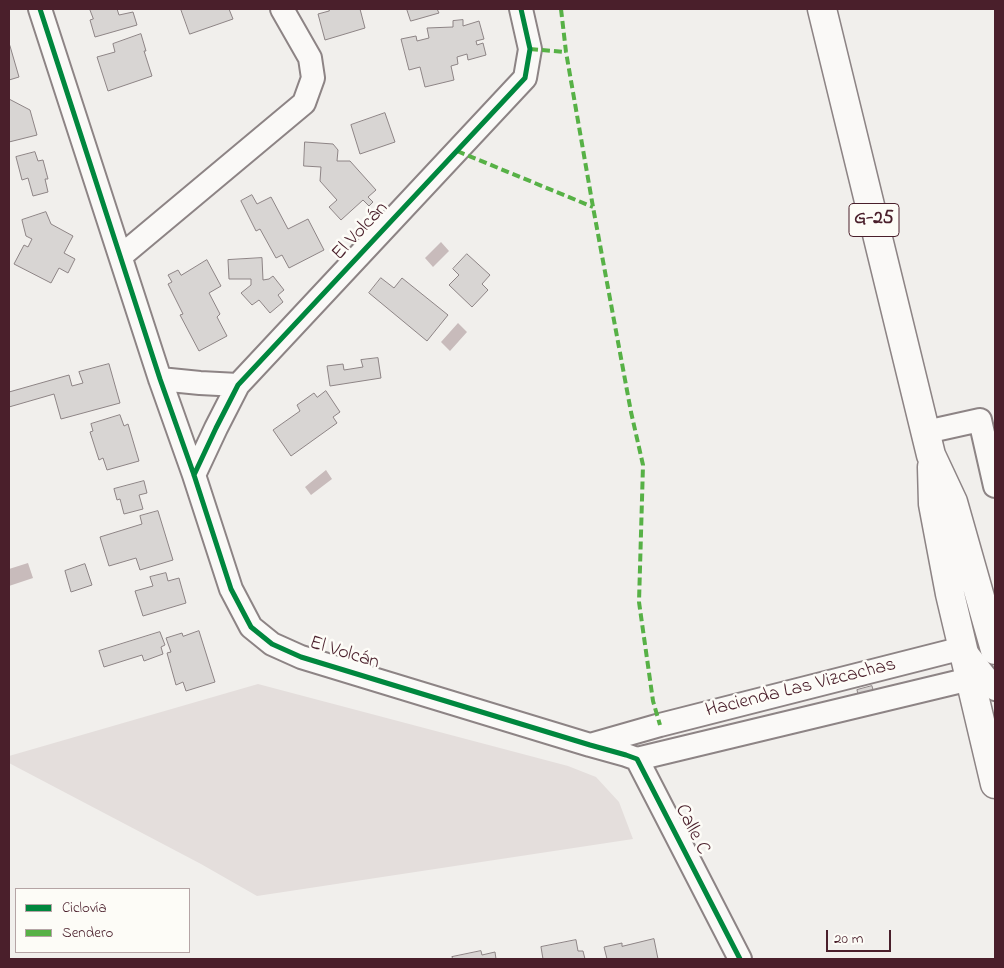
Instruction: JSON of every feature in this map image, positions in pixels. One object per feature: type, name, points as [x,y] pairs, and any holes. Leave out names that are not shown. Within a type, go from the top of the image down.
[{"type":"main road","name":"G-25","points":[[822,9],[929,444],[954,502],[995,650]]},
{"type":"main road","name":"G-25","points":[[929,444],[933,504],[950,594],[995,784]]},
{"type":"street","name":"El Volcán","points":[[40,9],[160,379],[231,589],[250,627],[272,644],[301,657],[590,745]]},
{"type":"street","points":[[121,256],[304,104],[313,78],[310,58],[282,9]]},
{"type":"street","name":"El Volcán","points":[[194,475],[238,385],[525,78],[530,49],[521,9]]},
{"type":"street","points":[[160,379],[238,385]]},
{"type":"street","points":[[929,444],[980,420],[995,486]]},
{"type":"street","points":[[963,648],[995,689]]},
{"type":"street","name":"Hacienda Las Vizcachas","points":[[590,745],[660,724],[963,648]]},
{"type":"street","name":"Hacienda Las Vizcachas","points":[[638,759],[970,679]]},
{"type":"street","points":[[590,745],[638,759]]},
{"type":"street","name":"Calle C","points":[[638,759],[740,959]]},
{"type":"shaded area","points":[[441,242],[449,251],[433,267],[425,258]]},
{"type":"shaded area","points":[[458,323],[467,332],[450,351],[441,342]]},
{"type":"shaded area","points":[[326,470],[332,479],[311,495],[305,487]]},
{"type":"shaded area","points":[[28,563],[33,578],[9,586],[9,569]]},
{"type":"shaded area","points":[[258,684],[568,766],[596,777],[619,802],[633,839],[257,896],[201,864],[9,763],[9,756]]},
{"type":"building","points":[[90,9],[117,9],[119,15],[133,12],[137,25],[95,37],[90,20],[93,19]]},
{"type":"building","points":[[181,9],[229,9],[233,19],[190,34]]},
{"type":"building","points":[[329,9],[360,9],[365,28],[325,40],[318,14],[329,11]]},
{"type":"building","points":[[407,9],[437,9],[439,13],[411,21]]},
{"type":"building","points":[[463,20],[463,26],[479,21],[484,39],[476,41],[477,45],[483,43],[486,55],[468,60],[467,54],[457,57],[458,64],[451,66],[454,80],[425,87],[420,67],[409,70],[401,39],[416,36],[417,41],[429,38],[427,28],[453,27],[453,21]]},
{"type":"building","points":[[141,34],[152,76],[108,91],[97,57],[115,52],[113,44]]},
{"type":"building","points":[[9,47],[19,77],[9,80]]},
{"type":"building","points":[[9,99],[30,110],[37,135],[9,142]]},
{"type":"building","points":[[385,113],[395,142],[360,154],[351,125]]},
{"type":"building","points":[[305,142],[333,144],[338,150],[337,161],[350,161],[376,190],[368,197],[373,202],[369,206],[363,200],[341,220],[329,207],[337,200],[320,181],[321,167],[304,166]]},
{"type":"building","points":[[35,152],[38,161],[43,160],[48,179],[45,179],[48,192],[33,196],[28,178],[22,180],[16,157]]},
{"type":"building","points":[[252,195],[257,204],[271,197],[288,229],[308,219],[324,250],[289,268],[282,255],[276,258],[260,229],[256,231],[241,201]]},
{"type":"building","points":[[46,212],[51,224],[73,236],[64,253],[75,259],[68,273],[59,268],[51,283],[14,264],[24,245],[28,247],[32,239],[26,236],[22,220]]},
{"type":"building","points":[[467,254],[490,275],[482,284],[488,290],[472,307],[449,285],[459,275],[453,269]]},
{"type":"building","points":[[262,258],[263,280],[273,276],[284,290],[278,295],[283,302],[270,313],[259,300],[252,305],[241,293],[251,285],[251,279],[229,279],[228,260]]},
{"type":"building","points":[[207,260],[221,286],[209,293],[220,314],[217,317],[227,336],[199,351],[180,315],[183,314],[168,284],[172,282],[168,275],[178,270],[181,275]]},
{"type":"building","points":[[381,278],[394,288],[402,278],[448,315],[427,341],[369,293]]},
{"type":"building","points":[[378,358],[381,378],[330,386],[327,366],[343,364],[344,370],[363,367],[361,360]]},
{"type":"building","points":[[109,364],[120,403],[61,419],[54,394],[9,407],[9,392],[69,375],[72,386],[83,383],[79,372]]},
{"type":"building","points":[[326,391],[340,412],[333,417],[337,423],[291,456],[273,430],[300,411],[297,405],[314,393],[317,397]]},
{"type":"building","points":[[120,415],[124,426],[128,424],[139,461],[107,470],[103,458],[99,460],[90,432],[93,431],[91,424]]},
{"type":"building","points":[[144,481],[147,493],[139,495],[143,509],[124,514],[120,499],[117,500],[114,489]]},
{"type":"building","points":[[158,511],[173,560],[140,570],[136,558],[109,566],[100,537],[142,524],[140,516]]},
{"type":"building","points":[[85,564],[92,585],[71,592],[65,571]]},
{"type":"building","points":[[166,573],[168,581],[179,578],[186,603],[143,616],[135,591],[153,586],[150,577]]},
{"type":"building","points":[[199,631],[215,682],[186,691],[183,682],[176,685],[167,653],[171,652],[166,638],[182,633],[183,636]]},
{"type":"building","points":[[160,632],[165,645],[161,647],[163,654],[144,661],[142,655],[104,667],[99,651]]},
{"type":"building","points":[[872,686],[874,694],[859,698],[857,690]]},
{"type":"building","points":[[654,939],[658,959],[607,959],[604,947],[622,943],[622,946]]},
{"type":"building","points":[[576,940],[578,951],[583,951],[585,959],[543,959],[541,947]]},
{"type":"building","points":[[481,951],[482,955],[495,952],[496,959],[453,959],[452,957]]},
{"type":"marked path","points":[[561,9],[566,52],[593,207],[631,412],[643,465],[639,602],[653,701],[660,725]]},
{"type":"marked path","points":[[530,49],[566,52]]},
{"type":"marked path","points":[[457,151],[593,207]]},
{"type":"cycle path","points":[[40,9],[160,379],[231,589],[251,627],[272,644],[301,657],[637,759],[740,959]]},
{"type":"cycle path","points":[[194,475],[238,385],[525,78],[530,49],[521,9]]}]
